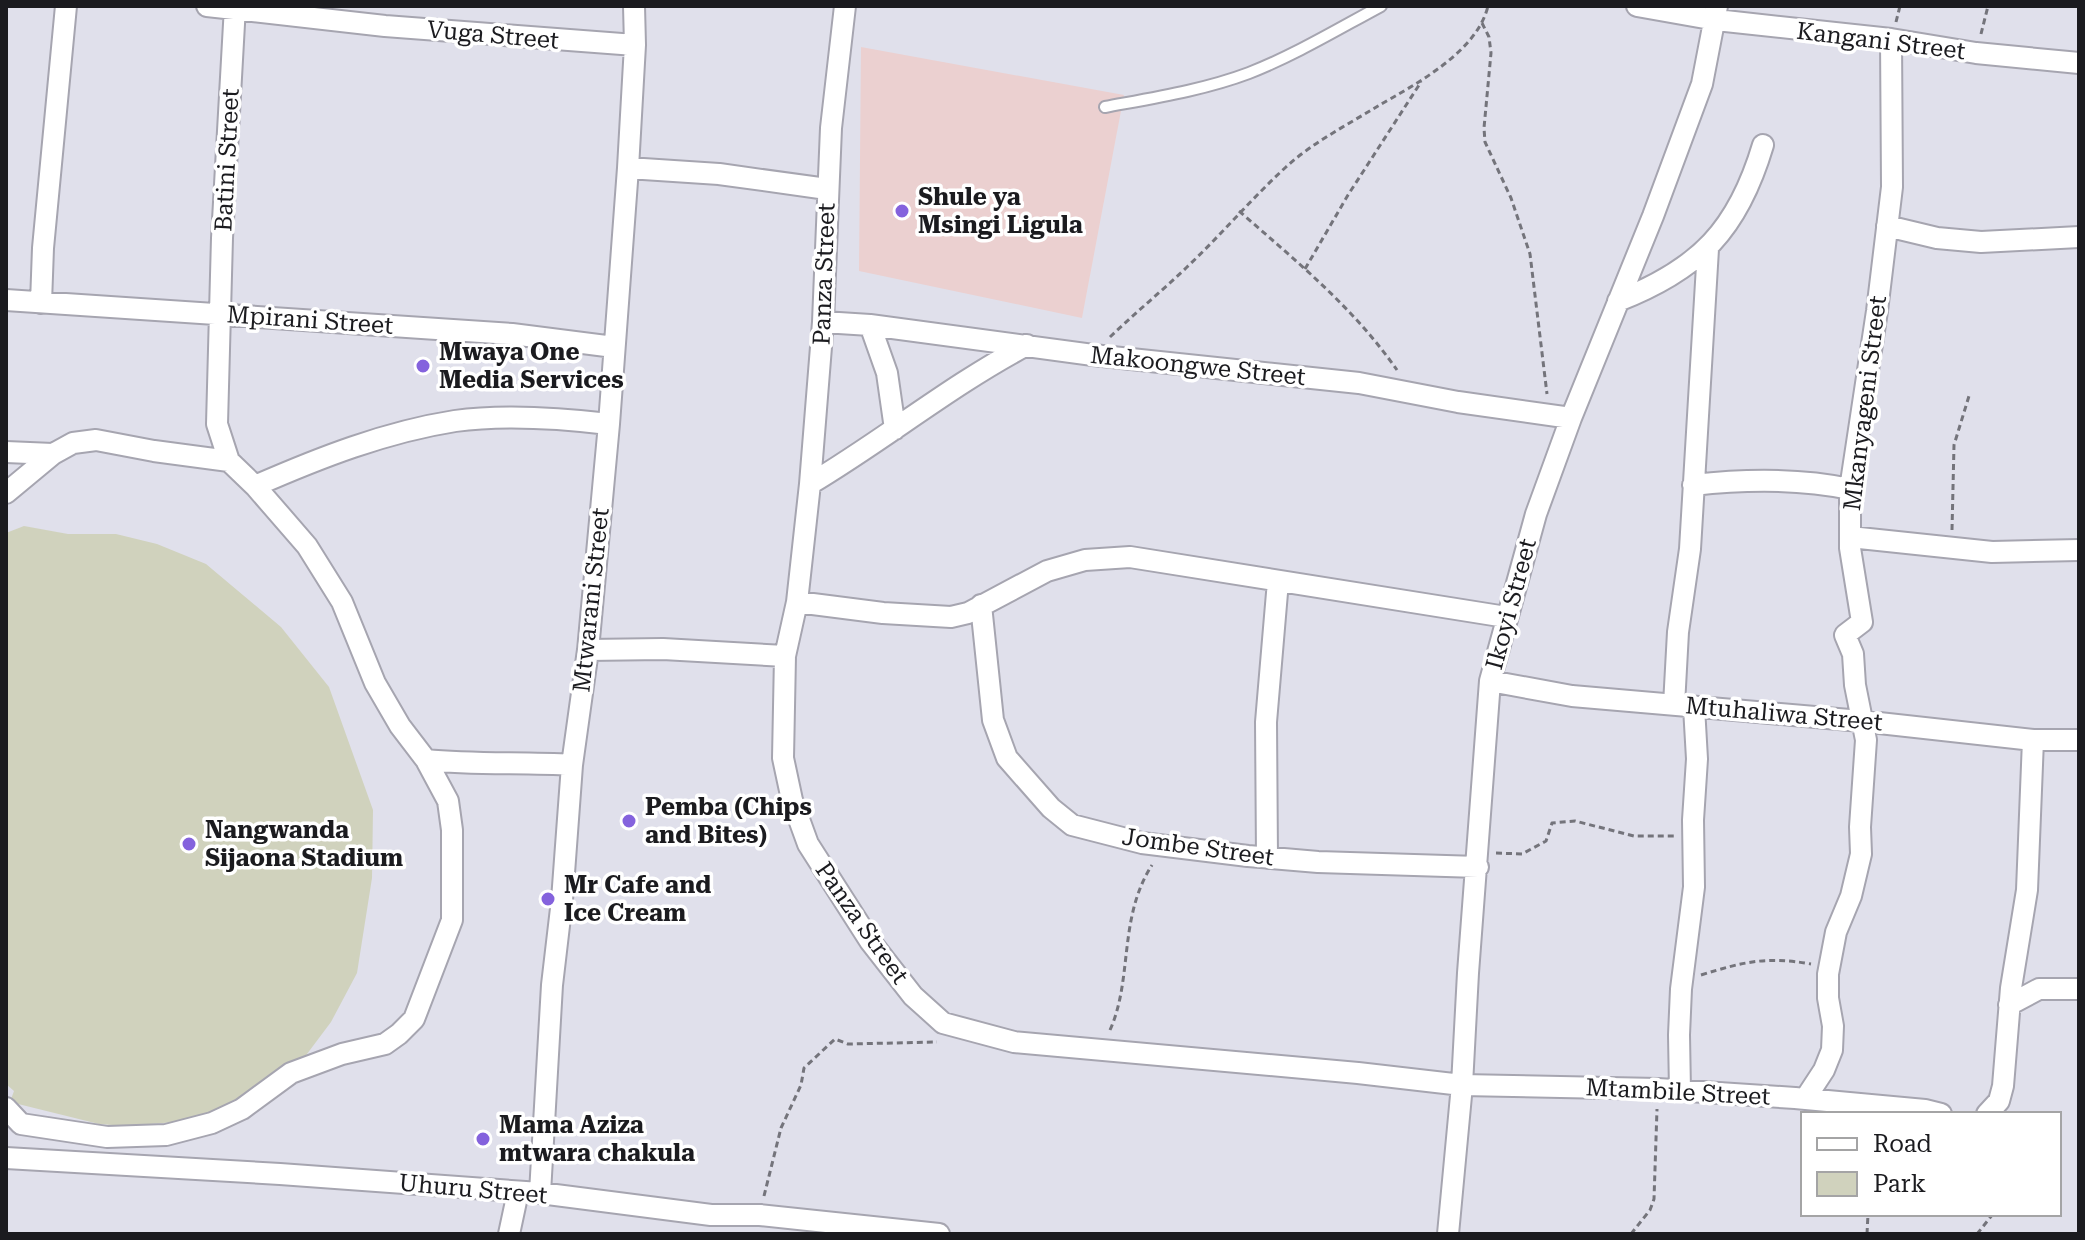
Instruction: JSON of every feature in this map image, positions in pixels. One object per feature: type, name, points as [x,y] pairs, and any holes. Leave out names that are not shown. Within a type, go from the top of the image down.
[{"type":"street","points":[[41,303],[44,234],[66,6]]},
{"type":"street","name":"Vuga Street","points":[[207,6],[385,26],[635,45]]},
{"type":"street","name":"Mtwarani Street","points":[[540,1193],[552,985],[609,424],[628,168],[635,45],[634,6]]},
{"type":"street","name":"Panza Street","points":[[845,6],[831,128],[823,322],[810,484],[797,602],[785,656],[783,758],[792,800],[808,844],[841,899],[895,976],[943,1023],[1014,1042],[1462,1085]]},
{"type":"street","name":"Kangani Street","points":[[1637,6],[1716,13],[1976,53],[2079,63]]},
{"type":"street","name":"Batini Street","points":[[229,461],[217,424],[219,314],[235,8]]},
{"type":"street","name":"Ikoyi Street","points":[[1448,1234],[1462,1085],[1490,681],[1560,416],[1618,301],[1702,84],[1716,13]]},
{"type":"street","name":"Mkanyageni Street","points":[[1891,39],[1892,187],[1850,489],[1850,537],[1992,552],[2079,550]]},
{"type":"street","points":[[1618,301],[1661,282],[1708,249],[1738,206],[1763,145]]},
{"type":"street","points":[[628,168],[719,174],[827,189]]},
{"type":"street","points":[[1887,226],[1937,238],[1981,242],[2079,237]]},
{"type":"street","points":[[1680,1091],[1681,989],[1694,887],[1697,759],[1674,668],[1690,549],[1708,249]]},
{"type":"street","name":"Mpirani Street","points":[[6,300],[512,334],[614,347]]},
{"type":"street","name":"Makoongwe Street","points":[[823,322],[1359,383],[1560,416]]},
{"type":"street","points":[[870,325],[887,373],[895,429]]},
{"type":"street","points":[[810,484],[988,365],[1027,345]]},
{"type":"street","points":[[255,486],[363,444],[413,429],[458,421],[565,419],[609,424]]},
{"type":"street","points":[[6,493],[53,454],[73,443],[96,440],[229,461],[307,546],[342,602],[375,683],[400,726],[426,760],[448,801],[452,830],[452,920],[414,1019],[385,1044],[342,1054],[291,1073],[242,1109],[212,1123],[166,1135],[107,1137],[65,1132],[21,1124],[6,1108]]},
{"type":"street","points":[[6,452],[53,454]]},
{"type":"street","points":[[1693,485],[1741,480],[1813,481],[1850,489]]},
{"type":"street","points":[[1805,1099],[1824,1070],[1832,1050],[1833,1026],[1827,983],[1829,967],[1836,932],[1851,896],[1861,854],[1866,740],[1853,654],[1845,635],[1862,622],[1850,537]]},
{"type":"street","points":[[797,602],[883,613],[951,617],[1047,571],[1085,560],[1130,557],[1506,617]]},
{"type":"street","points":[[1267,858],[1266,722],[1278,581]]},
{"type":"street","name":"Jombe Street","points":[[981,605],[993,720],[1007,758],[1051,808],[1072,825],[1142,843],[1267,858],[1318,862],[1478,859]]},
{"type":"street","points":[[588,650],[663,649],[785,656]]},
{"type":"street","name":"Mtuhaliwa Street","points":[[1490,681],[1572,696],[1861,721],[2033,740],[2079,740]]},
{"type":"street","points":[[1989,1112],[1999,1101],[2003,1086],[2009,1005],[2027,890],[2033,740]]},
{"type":"street","points":[[426,760],[572,765]]},
{"type":"street","points":[[2009,1005],[2039,989],[2079,989]]},
{"type":"street","name":"Mtambile Street","points":[[1462,1085],[1658,1089],[1933,1112]]},
{"type":"street","name":"Uhuru Street","points":[[6,1158],[540,1193],[710,1224],[760,1215],[939,1234]]},
{"type":"street","points":[[509,1234],[518,1192]]},
{"type":"lane","points":[[1105,107],[1248,73],[1305,47],[1381,6]]},
{"type":"path","points":[[1093,355],[1187,267],[1239,211],[1306,151],[1423,78],[1461,49],[1476,34],[1488,6]]},
{"type":"path","points":[[1976,53],[1988,6]]},
{"type":"path","points":[[1482,23],[1489,37],[1491,53],[1485,142],[1511,198],[1530,254],[1560,416]]},
{"type":"path","points":[[1305,269],[1423,78]]},
{"type":"path","points":[[1239,211],[1338,298],[1372,335],[1413,393]]},
{"type":"path","points":[[1952,549],[1954,445],[1969,396]]},
{"type":"path","points":[[1478,859],[1522,854],[1546,841],[1552,823],[1575,821],[1634,836],[1694,834]]},
{"type":"path","points":[[1096,1051],[1116,1016],[1134,907],[1150,868],[1166,846]]},
{"type":"path","points":[[1681,989],[1700,975],[1751,960],[1785,959],[1829,967]]},
{"type":"path","points":[[760,1215],[781,1128],[801,1085],[804,1068],[823,1048],[835,1039],[848,1044],[938,1042]]},
{"type":"path","points":[[1631,1234],[1650,1210],[1654,1199],[1658,1089]]},
{"type":"path","points":[[1977,1234],[1991,1216]]},
{"type":"shaded area","points":[[861,47],[1124,95],[1082,318],[859,271]]},
{"type":"green space","name":"Nangwanda Sijaona Stadium","points":[[24,526],[68,534],[116,534],[157,544],[206,564],[281,627],[329,687],[373,810],[372,878],[357,973],[331,1022],[301,1062],[220,1114],[126,1126],[99,1124],[10,1102],[14,1091],[6,1084],[6,533]]},
{"type":"place","name":"Shule ya Msingi Ligula","points":[[902,211]]},
{"type":"place","name":"Mwaya One Media Services","points":[[423,366]]},
{"type":"place","name":"Pemba (Chips and Bites)","points":[[629,821]]},
{"type":"place","name":"Nangwanda Sijaona Stadium","points":[[189,844]]},
{"type":"place","name":"Mr Cafe and Ice Cream","points":[[548,899]]},
{"type":"place","name":"Mama Aziza mtwara chakula","points":[[483,1139]]}]
